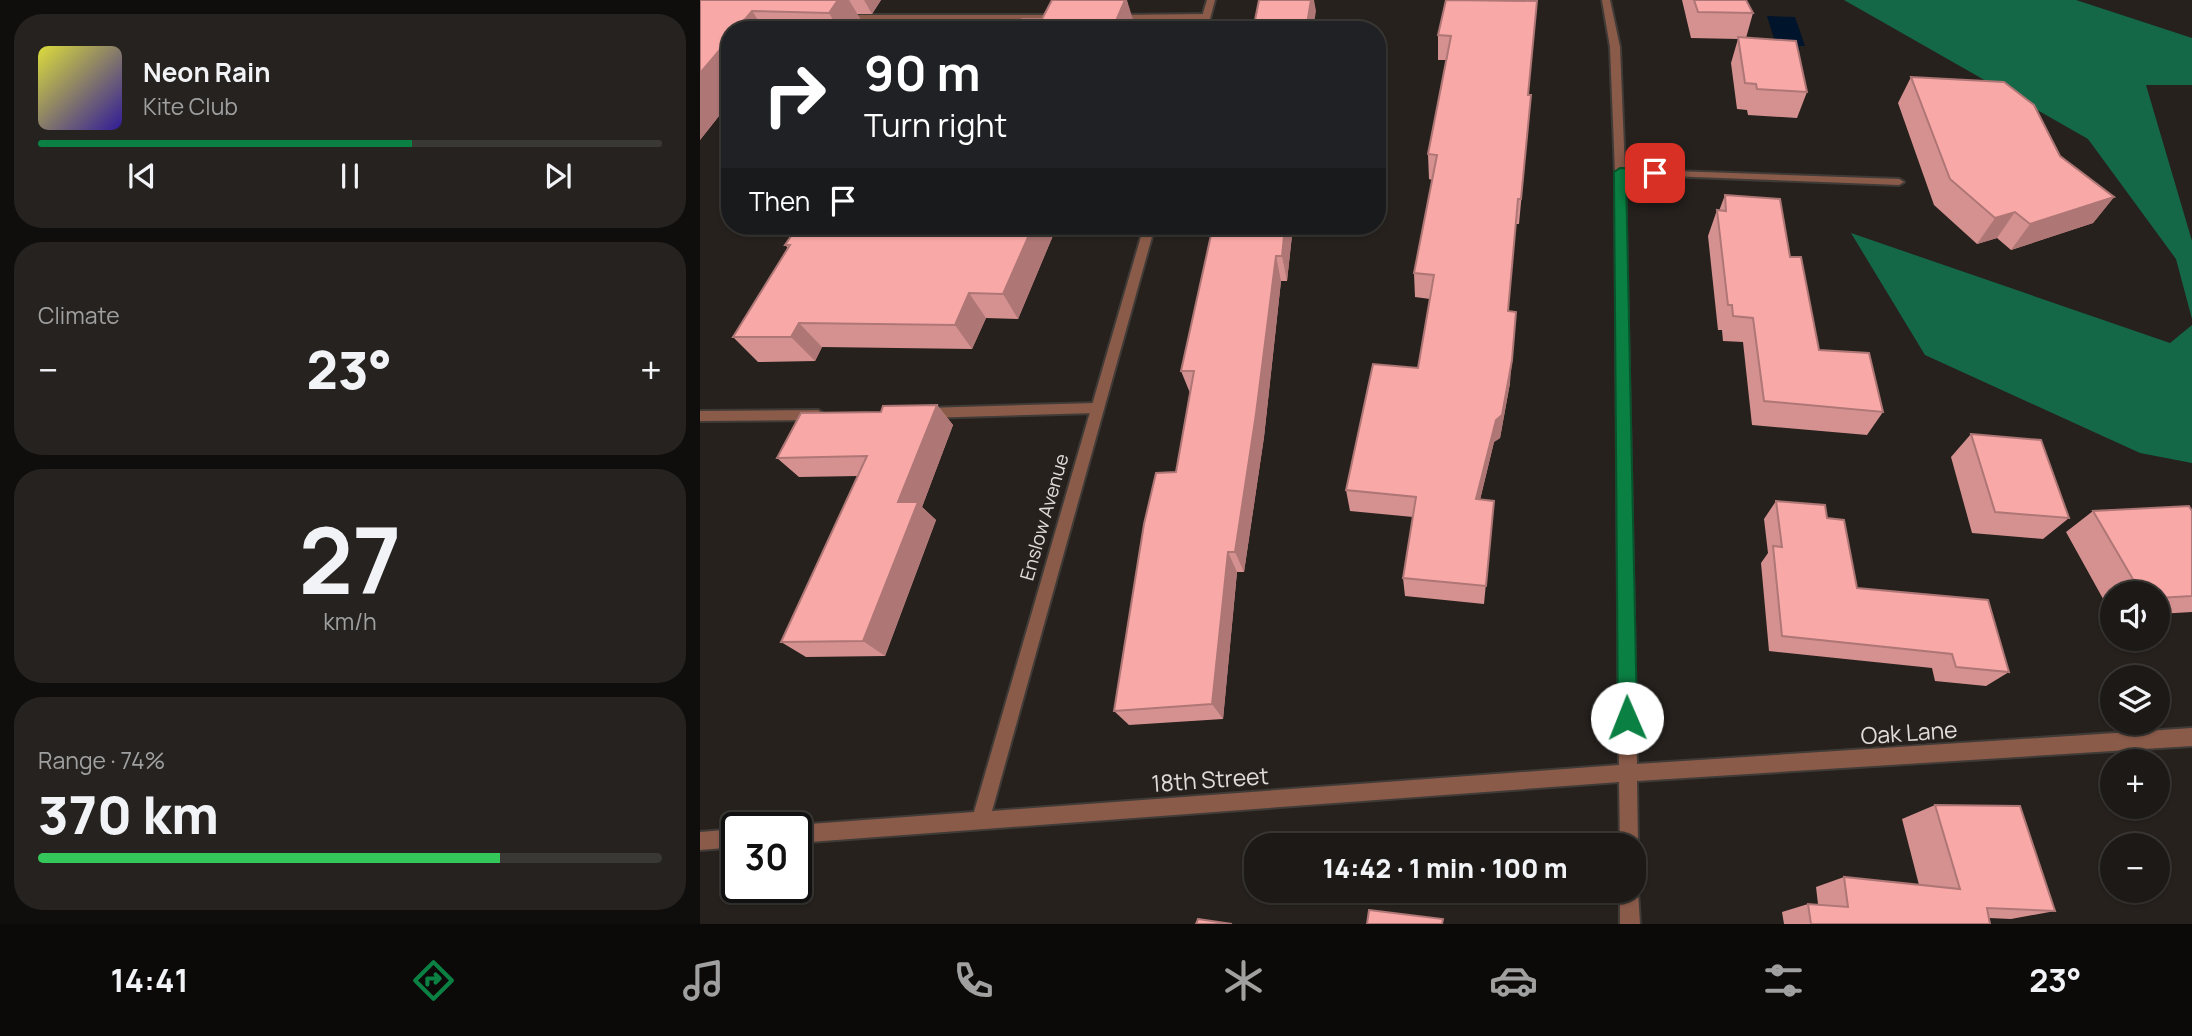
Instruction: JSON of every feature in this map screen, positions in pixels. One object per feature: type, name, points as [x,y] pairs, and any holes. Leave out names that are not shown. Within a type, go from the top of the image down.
[{"type":"street","points":[[1205,21],[1210,0]]},
{"type":"street","points":[[1606,0],[1615,47],[1620,172],[1629,833]]},
{"type":"street","points":[[1105,18],[1206,17]]},
{"type":"street","points":[[829,18],[1077,18]]},
{"type":"street","points":[[1620,172],[1899,183]]},
{"type":"street","name":"Enslow Avenue","points":[[980,821],[1146,235]]},
{"type":"street","points":[[908,414],[1096,408]]},
{"type":"street","points":[[700,416],[828,415]]},
{"type":"street","name":"Oak Lane","points":[[1628,773],[2192,737]]},
{"type":"street","name":"18th Street","points":[[812,833],[1628,773]]},
{"type":"street","points":[[700,841],[721,839]]},
{"type":"street","points":[[1629,903],[1630,924]]},
{"type":"green space","points":[[1844,0],[2076,0],[2192,38],[2192,85],[2146,85],[2192,241],[2192,319],[2176,259],[2088,139]]},
{"type":"green space","points":[[1851,233],[2170,343],[2192,325],[2192,463],[2140,453],[1925,355]]},
{"type":"water","points":[[1767,16],[1795,17],[1805,46],[1799,46],[1800,50],[1784,49],[1776,45]]},
{"type":"building","points":[[700,0],[838,0],[829,13],[752,11],[744,21],[721,21],[721,48],[700,73]]},
{"type":"building","points":[[1052,0],[1125,0],[1116,21],[1021,21],[1042,19]]},
{"type":"building","points":[[1259,0],[1311,0],[1308,21],[1255,21]]},
{"type":"building","points":[[1446,0],[1537,1],[1528,95],[1531,95],[1508,311],[1516,312],[1512,360],[1502,415],[1496,420],[1476,499],[1494,501],[1486,586],[1403,578],[1416,497],[1346,490],[1373,364],[1418,368],[1434,275],[1414,273],[1437,155],[1428,154],[1451,36],[1438,35]]},
{"type":"building","points":[[1694,0],[1746,0],[1753,13],[1698,12]]},
{"type":"building","points":[[1738,37],[1796,41],[1807,92],[1757,89],[1756,84],[1745,83]]},
{"type":"building","points":[[1911,77],[2004,82],[2034,105],[2060,156],[2114,197],[2030,224],[2015,212],[1995,218],[1950,179]]},
{"type":"building","points":[[1725,195],[1780,199],[1790,257],[1801,257],[1819,350],[1869,353],[1883,412],[1764,401],[1753,318],[1733,316],[1732,305],[1728,305],[1717,210],[1726,211]]},
{"type":"building","points":[[792,235],[1029,235],[1003,294],[969,293],[955,325],[799,323],[791,337],[733,337],[790,245],[785,245]]},
{"type":"building","points":[[1211,235],[1284,235],[1282,256],[1276,256],[1235,552],[1228,552],[1212,704],[1114,711],[1144,524],[1156,473],[1176,472],[1194,371],[1181,371]]},
{"type":"building","points":[[937,405],[898,502],[918,502],[863,641],[781,642],[867,456],[777,458],[801,413],[881,412],[883,406]]},
{"type":"building","points":[[1971,434],[2041,440],[2069,518],[1995,512]]},
{"type":"building","points":[[1776,501],[1825,505],[1827,518],[1844,520],[1857,588],[1988,600],[2009,672],[1956,667],[1952,654],[1782,636],[1773,546],[1782,547]]},
{"type":"building","points":[[2189,506],[2192,511],[2192,596],[2170,597],[2170,581],[2134,581],[2093,511]]},
{"type":"building","points":[[1935,805],[2020,806],[2055,911],[1987,908],[1990,924],[1811,924],[1808,904],[1848,907],[1844,877],[1960,889]]},
{"type":"building","points":[[1369,910],[1443,919],[1442,924],[1367,924]]},
{"type":"building","points":[[1198,919],[1232,924],[1196,924]]},
{"type":"route","points":[[1627,718],[1620,172],[1655,173]]}]
